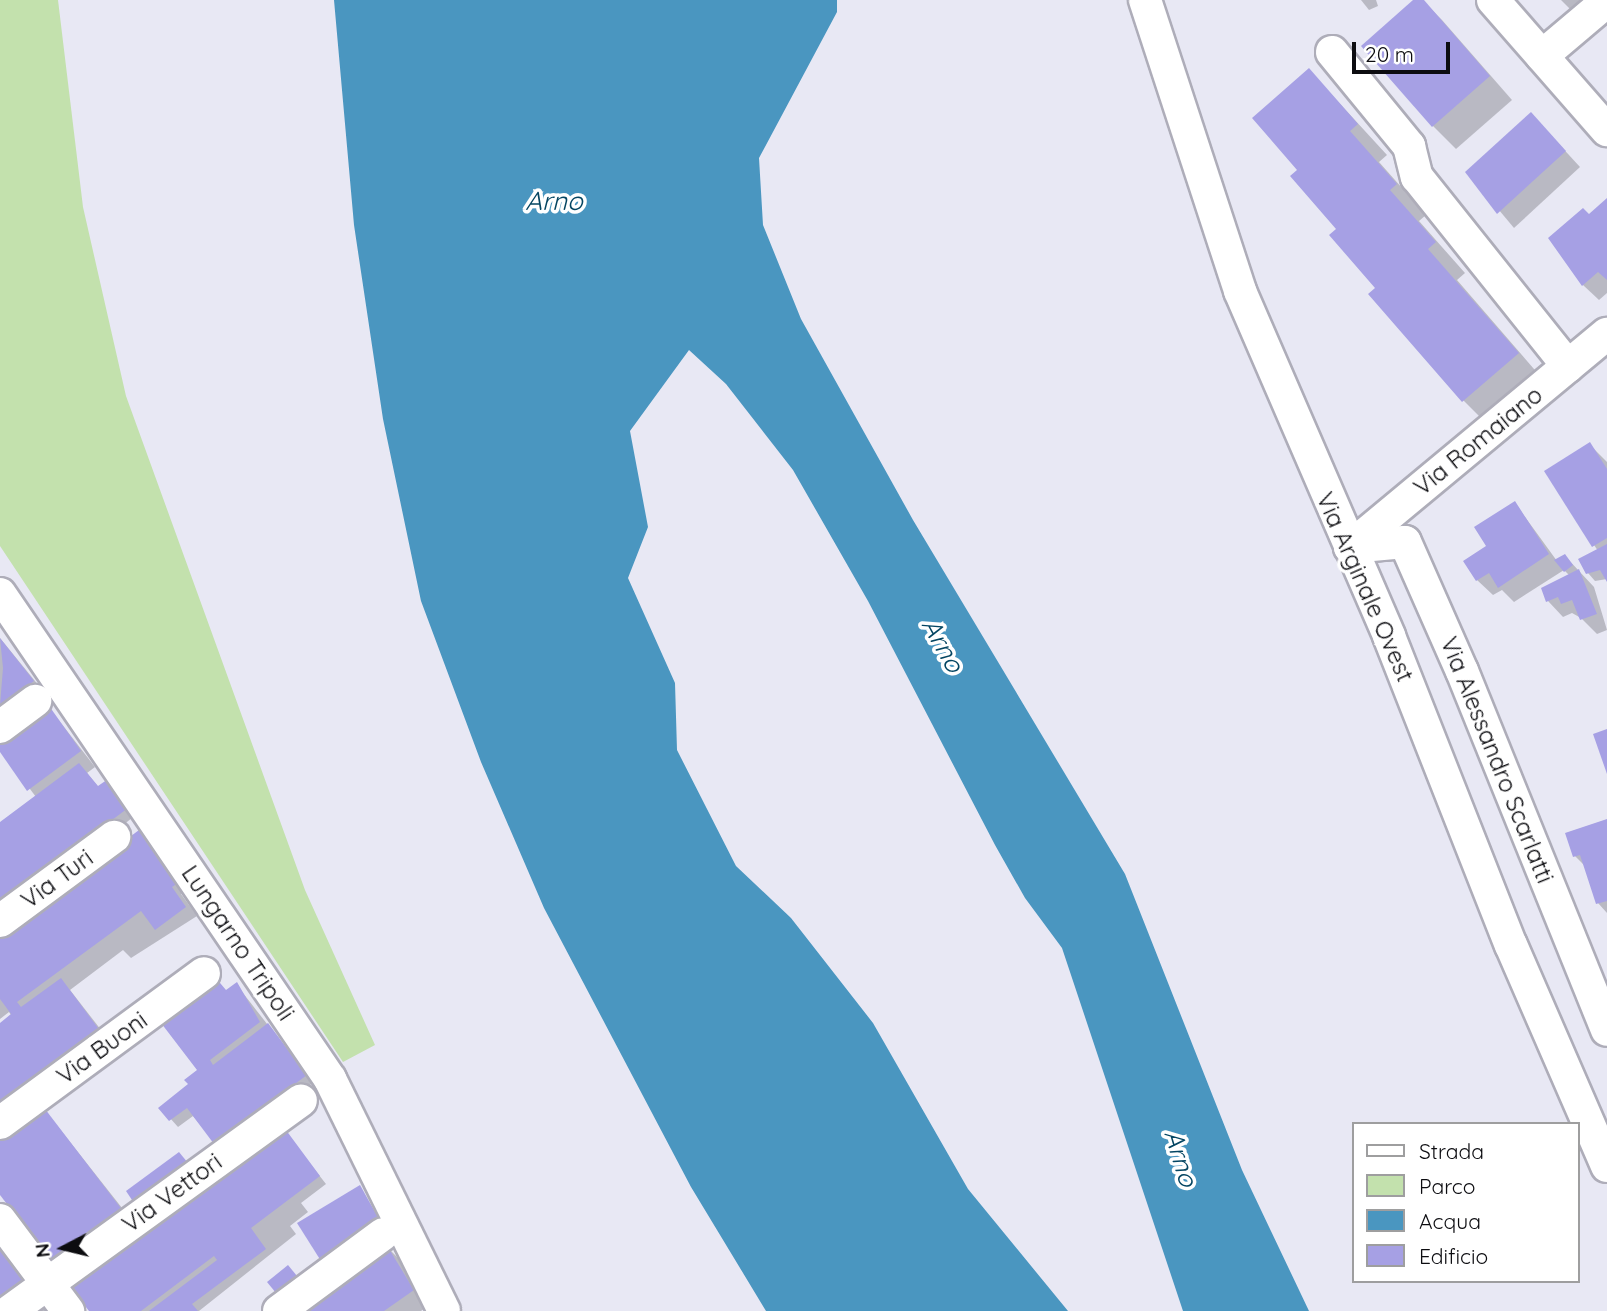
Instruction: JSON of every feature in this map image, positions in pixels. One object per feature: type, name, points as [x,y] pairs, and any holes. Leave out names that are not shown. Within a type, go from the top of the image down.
[{"type":"street","name":"Via Arginale Ovest","points":[[1145,0],[1240,291],[1350,547],[1511,945],[1607,1166]]},
{"type":"street","points":[[1493,0],[1607,131]]},
{"type":"street","points":[[1542,56],[1607,1]]},
{"type":"street","points":[[1332,52],[1409,146],[1417,177],[1568,366]]},
{"type":"street","name":"Via Romaiano","points":[[1350,547],[1607,334]]},
{"type":"street","name":"Via Alessandro Scarlatti","points":[[1350,547],[1405,542],[1462,671],[1607,1030]]},
{"type":"street","name":"Lungarno Tripoli","points":[[0,594],[330,1079],[438,1299]]},
{"type":"street","points":[[0,727],[34,701]]},
{"type":"street","name":"Via Turi","points":[[0,921],[114,837]]},
{"type":"street","name":"Via Buoni","points":[[0,1124],[204,973]]},
{"type":"street","name":"Via Vettori","points":[[10,1311],[301,1100]]},
{"type":"street","points":[[0,1220],[68,1311]]},
{"type":"street","points":[[279,1311],[383,1234]]},
{"type":"green space","points":[[0,0],[58,0],[83,207],[126,396],[305,890],[375,1045],[343,1062],[0,546]]},
{"type":"water","name":"Arno","points":[[334,0],[837,0],[837,12],[759,158],[763,225],[801,319],[913,520],[1125,874],[1242,1170],[1309,1311],[1183,1311],[1062,948],[1025,898],[995,845],[868,601],[793,470],[726,384],[689,350],[630,431],[648,527],[628,578],[675,683],[677,750],[736,866],[791,918],[873,1023],[968,1189],[1068,1311],[766,1311],[691,1187],[544,908],[481,762],[421,601],[383,419],[354,225]]},
{"type":"building","points":[[1413,0],[1424,0],[1490,76],[1432,127],[1361,46]]},
{"type":"building","points":[[1309,68],[1358,124],[1350,131],[1397,184],[1390,190],[1436,242],[1428,249],[1519,353],[1462,402],[1368,294],[1375,288],[1329,235],[1336,229],[1290,176],[1297,170],[1252,118]]},
{"type":"building","points":[[1531,112],[1566,151],[1497,214],[1465,172]]},
{"type":"building","points":[[1607,198],[1607,280],[1598,272],[1582,286],[1548,238],[1583,208],[1589,214]]},
{"type":"building","points":[[1590,442],[1607,469],[1607,538],[1592,547],[1544,471]]},
{"type":"building","points":[[1515,501],[1549,554],[1498,588],[1489,573],[1476,581],[1463,561],[1486,546],[1474,527]]},
{"type":"building","points":[[1607,544],[1607,582],[1600,570],[1586,574],[1578,559]]},
{"type":"building","points":[[1565,554],[1573,565],[1564,572],[1554,560]]},
{"type":"building","points":[[1579,569],[1597,614],[1580,620],[1572,600],[1561,604],[1558,597],[1546,602],[1541,588]]},
{"type":"building","points":[[0,638],[34,681],[0,705],[3,668]]},
{"type":"building","points":[[47,703],[81,751],[27,791],[0,752],[0,738]]},
{"type":"building","points":[[1607,729],[1607,774],[1593,734]]},
{"type":"building","points":[[79,763],[98,786],[111,777],[132,805],[0,904],[0,822]]},
{"type":"building","points":[[1607,819],[1607,901],[1596,904],[1580,855],[1573,857],[1565,833]]},
{"type":"building","points":[[139,830],[178,883],[172,887],[186,907],[155,930],[141,911],[17,1002],[21,1007],[61,978],[98,1028],[0,1102],[0,1023],[11,1014],[0,999],[0,935]]},
{"type":"building","points":[[215,977],[226,990],[237,982],[260,1022],[210,1060],[213,1065],[268,1023],[307,1075],[214,1144],[187,1108],[169,1121],[158,1108],[188,1084],[184,1080],[197,1070],[158,1019]]},
{"type":"building","points":[[42,1105],[123,1211],[53,1264],[0,1195],[0,1136]]},
{"type":"building","points":[[283,1126],[320,1176],[251,1228],[266,1249],[192,1304],[198,1311],[149,1311],[217,1260],[214,1256],[141,1311],[89,1311],[68,1284]]},
{"type":"building","points":[[179,1152],[188,1163],[134,1203],[126,1191]]},
{"type":"building","points":[[360,1185],[379,1219],[321,1261],[297,1223]]},
{"type":"building","points":[[0,1244],[29,1281],[0,1303]]},
{"type":"building","points":[[386,1244],[414,1290],[384,1311],[296,1311]]},
{"type":"building","points":[[288,1265],[297,1276],[276,1293],[267,1282]]}]
